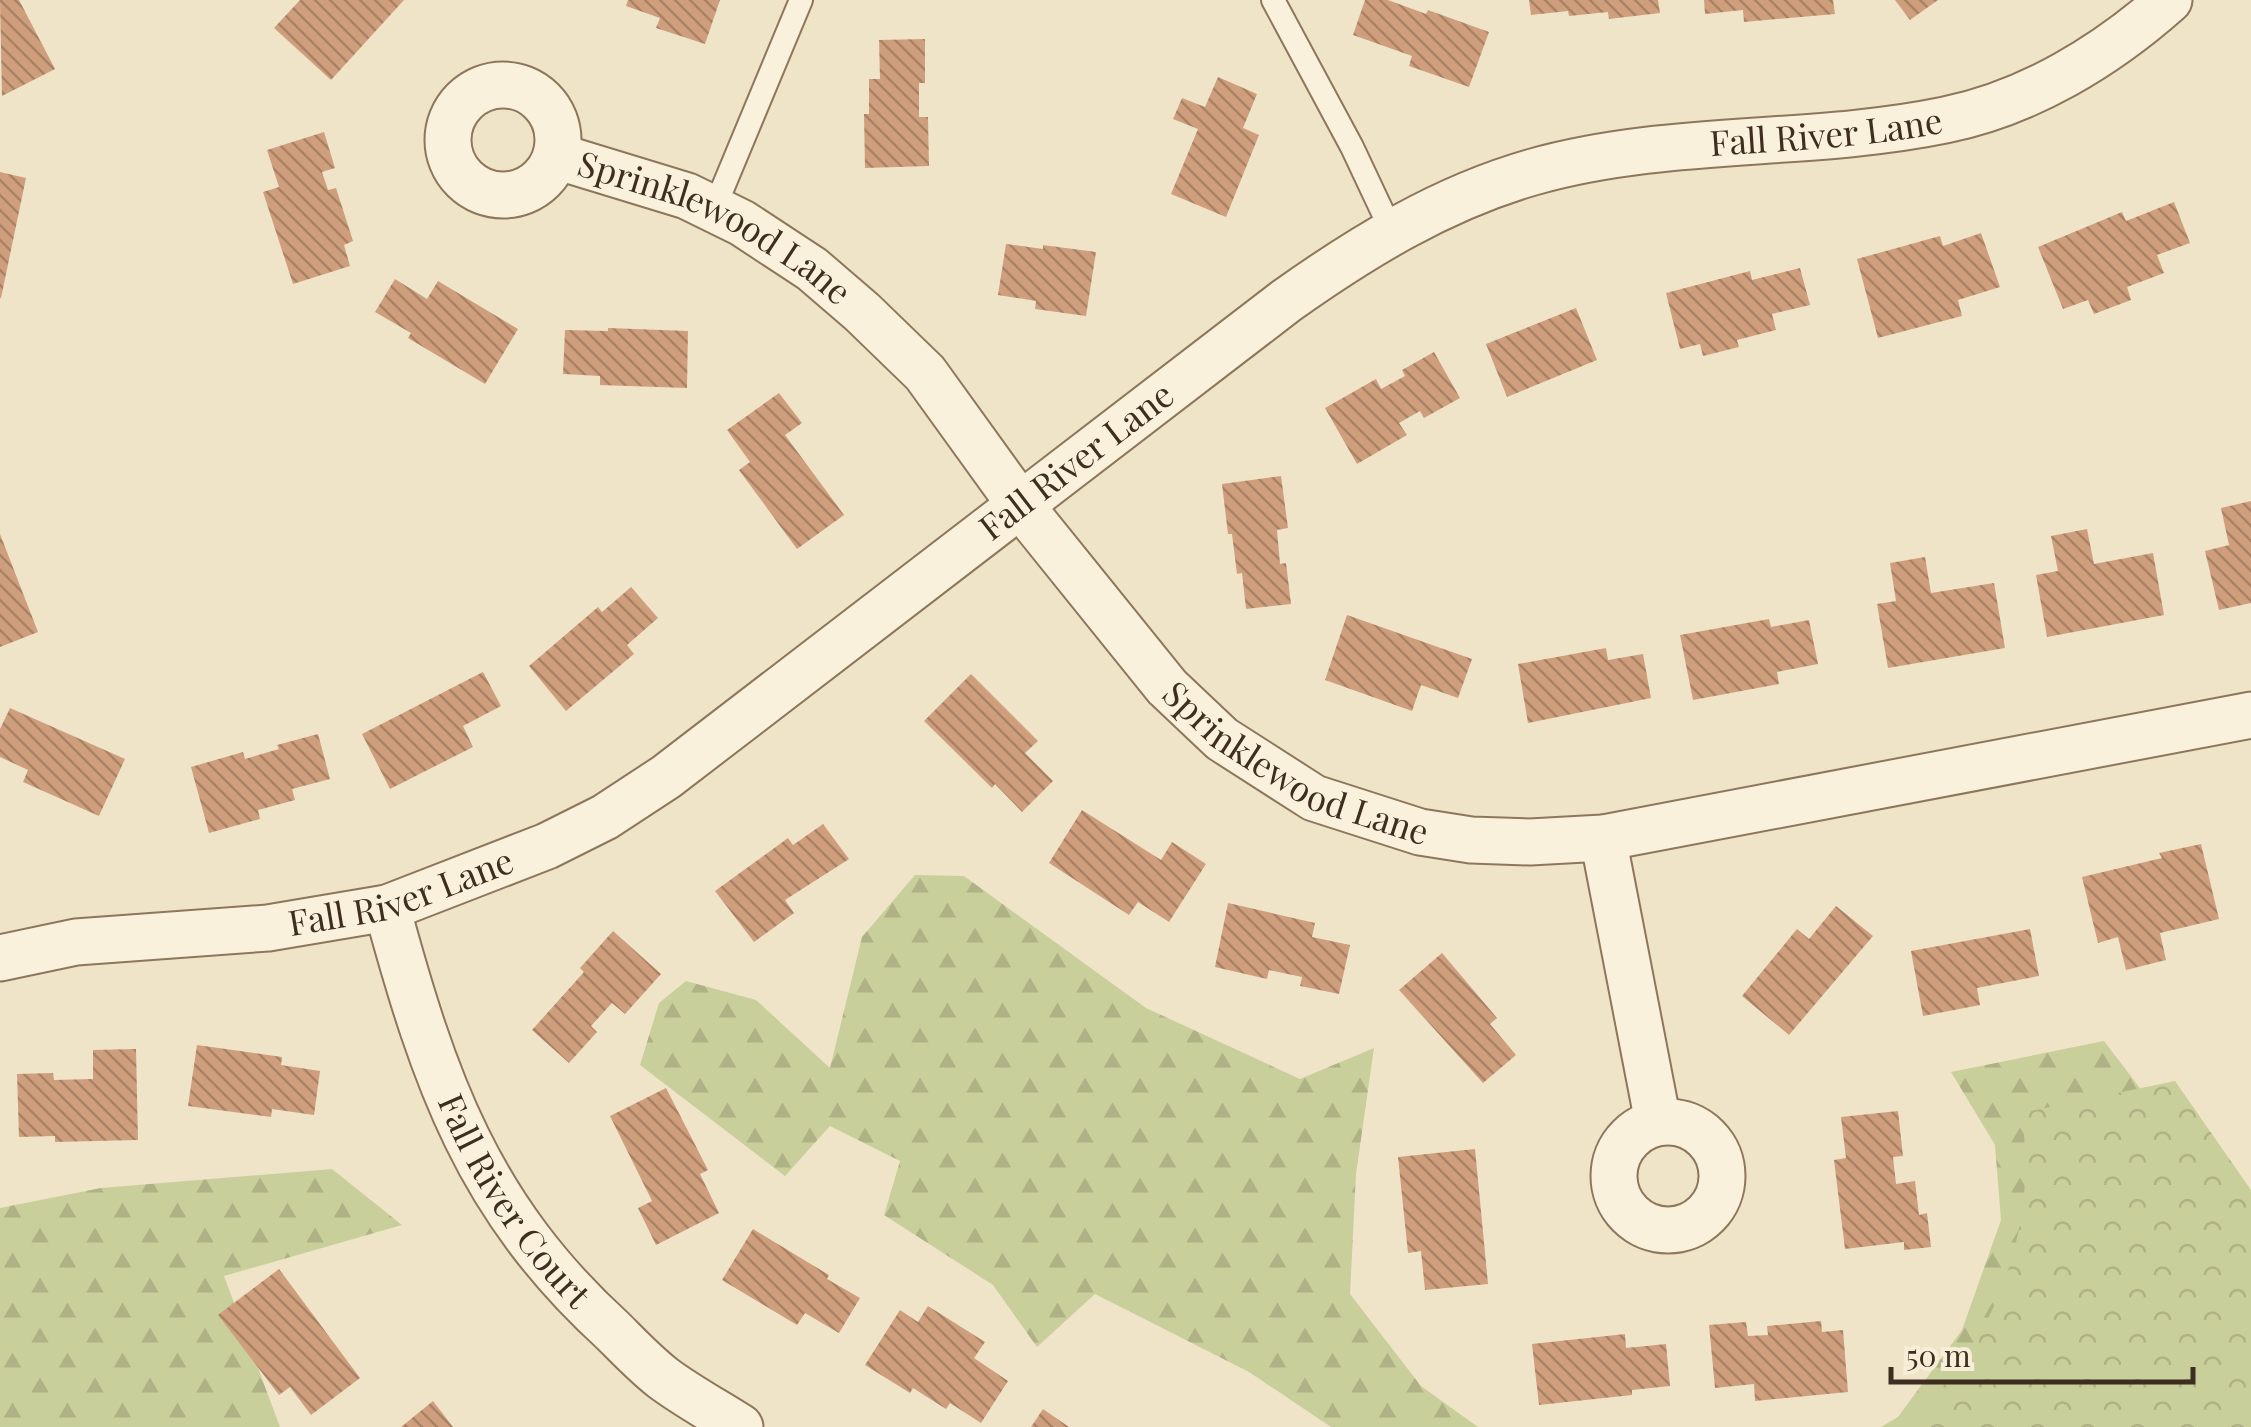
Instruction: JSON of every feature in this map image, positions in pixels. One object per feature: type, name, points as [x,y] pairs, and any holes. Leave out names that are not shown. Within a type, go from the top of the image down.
[{"type":"street","name":"Fall River Lane","points":[[0,958],[76,942],[268,928],[386,908],[547,846],[605,817],[666,778],[1286,301],[1336,265],[1442,205],[1533,172],[1634,152],[1862,133],[1948,120],[2014,99],[2078,68],[2141,25],[2169,0]]},
{"type":"street","name":"Sprinklewood Lane","points":[[556,156],[687,196],[742,223],[812,270],[925,373],[1022,506],[1167,687],[1222,739],[1314,798],[1420,832],[1472,840],[1604,838],[2251,715]]},
{"type":"street","points":[[1604,838],[1658,1122]]},
{"type":"street","name":"Fall River Court","points":[[386,908],[417,1018],[452,1110],[504,1207],[532,1247],[595,1315],[663,1377],[740,1427]]},
{"type":"lane","points":[[714,209],[802,0]]},
{"type":"lane","points":[[1274,0],[1392,232]]},
{"type":"green space","points":[[915,875],[964,876],[1146,1008],[1300,1079],[1374,1048],[1356,1174],[1350,1294],[1421,1386],[1478,1427],[1331,1427],[1249,1372],[1095,1294],[1037,1347],[993,1285],[884,1215],[900,1161],[830,1126],[785,1176],[640,1065],[659,1003],[686,981],[756,1000],[830,1068],[862,937]]},
{"type":"green space","points":[[2104,1041],[2251,1234],[2251,1427],[1881,1427],[1898,1417],[1962,1330],[2001,1220],[1995,1145],[1951,1072]]},
{"type":"green space","points":[[2175,1081],[2251,1190],[2251,1427],[1911,1427],[1963,1361],[2007,1274],[2022,1211],[2025,1178],[2021,1113]]},
{"type":"green space","points":[[332,1169],[402,1225],[224,1276],[280,1427],[0,1427],[0,1208],[101,1188]]},
{"type":"building","points":[[0,0],[19,0],[55,69],[2,96]]},
{"type":"building","points":[[300,0],[404,0],[331,80],[274,28]]},
{"type":"building","points":[[628,0],[720,0],[705,44],[656,28],[660,18],[626,6]]},
{"type":"building","points":[[1365,0],[1388,0],[1426,14],[1428,10],[1489,32],[1469,87],[1409,66],[1412,56],[1353,35]]},
{"type":"building","points":[[1529,0],[1658,0],[1660,13],[1609,19],[1608,12],[1531,15]]},
{"type":"building","points":[[1704,0],[1833,0],[1835,14],[1744,22],[1743,10],[1705,14]]},
{"type":"building","points":[[1895,0],[1938,0],[1910,20]]},
{"type":"building","points":[[925,39],[925,83],[919,83],[919,117],[928,117],[929,166],[865,168],[864,114],[869,114],[869,79],[880,79],[879,40]]},
{"type":"building","points":[[1218,77],[1257,94],[1243,128],[1259,135],[1226,217],[1171,194],[1198,129],[1173,119],[1182,98],[1205,107]]},
{"type":"building","points":[[324,132],[335,168],[322,172],[328,190],[336,188],[353,241],[344,245],[350,266],[293,284],[263,192],[279,187],[267,150]]},
{"type":"building","points":[[0,172],[26,178],[1,298],[0,298]]},
{"type":"building","points":[[2174,202],[2190,243],[2157,255],[2164,273],[2127,287],[2131,300],[2094,314],[2088,300],[2063,309],[2038,247],[2122,212],[2126,221]]},
{"type":"building","points":[[1981,233],[2000,287],[1958,300],[1962,316],[1878,338],[1857,259],[1940,236],[1943,246]]},
{"type":"building","points":[[1006,244],[1096,252],[1086,316],[1035,309],[1036,301],[998,295]]},
{"type":"building","points":[[1800,268],[1810,305],[1772,314],[1776,330],[1737,340],[1739,347],[1703,356],[1700,344],[1680,349],[1666,293],[1750,271],[1752,280]]},
{"type":"building","points":[[395,279],[427,299],[438,281],[518,329],[485,384],[408,338],[411,333],[375,312]]},
{"type":"building","points":[[1576,308],[1597,360],[1507,397],[1486,344]]},
{"type":"building","points":[[565,330],[688,331],[687,388],[600,385],[600,376],[563,374]]},
{"type":"building","points":[[1434,352],[1460,398],[1424,418],[1420,411],[1399,423],[1407,435],[1357,464],[1325,408],[1376,379],[1381,389],[1405,376],[1402,370]]},
{"type":"building","points":[[779,393],[802,423],[785,435],[844,515],[797,549],[739,470],[750,462],[727,430]]},
{"type":"building","points":[[1281,476],[1288,528],[1277,530],[1280,564],[1286,563],[1291,604],[1246,609],[1242,573],[1237,574],[1232,534],[1228,534],[1222,484]]},
{"type":"building","points":[[2251,501],[2251,603],[2219,610],[2205,551],[2229,545],[2221,508]]},
{"type":"building","points":[[2087,529],[2094,564],[2153,553],[2164,615],[2047,637],[2036,575],[2058,571],[2051,536]]},
{"type":"building","points":[[0,534],[38,632],[0,647]]},
{"type":"building","points":[[1925,557],[1931,593],[1994,583],[2005,648],[1888,668],[1877,604],[1896,601],[1890,563]]},
{"type":"building","points":[[631,587],[658,618],[627,645],[634,654],[566,711],[529,666],[598,607],[602,612]]},
{"type":"building","points":[[1347,615],[1472,659],[1458,698],[1421,685],[1412,711],[1325,680]]},
{"type":"building","points":[[1769,619],[1771,627],[1809,620],[1818,664],[1777,672],[1779,684],[1693,700],[1680,635]]},
{"type":"building","points":[[1606,648],[1608,660],[1643,654],[1651,698],[1528,723],[1518,664]]},
{"type":"building","points":[[483,672],[501,706],[463,726],[473,747],[390,789],[362,734]]},
{"type":"building","points":[[971,674],[1038,741],[1025,753],[1053,781],[1022,812],[924,721]]},
{"type":"building","points":[[10,708],[125,759],[99,816],[23,782],[28,770],[0,757],[0,729]]},
{"type":"building","points":[[318,734],[330,779],[292,789],[295,800],[258,810],[260,819],[209,833],[191,767],[243,752],[245,759]]},
{"type":"building","points":[[1082,810],[1161,860],[1172,842],[1206,864],[1169,922],[1138,902],[1129,915],[1049,863]]},
{"type":"building","points":[[823,824],[849,859],[785,900],[794,913],[754,942],[715,891],[788,838],[793,845]]},
{"type":"building","points":[[2201,844],[2219,919],[2160,933],[2166,960],[2126,970],[2118,937],[2098,943],[2082,877],[2162,858],[2159,853]]},
{"type":"building","points":[[1228,903],[1315,923],[1312,937],[1350,945],[1339,994],[1300,986],[1302,977],[1269,970],[1267,979],[1215,967]]},
{"type":"building","points":[[1836,906],[1873,936],[1789,1035],[1742,996],[1797,929],[1809,939]]},
{"type":"building","points":[[2030,929],[2039,976],[1977,988],[1980,1005],[1923,1016],[1911,951]]},
{"type":"building","points":[[613,931],[661,974],[625,1014],[612,1003],[591,1026],[597,1032],[569,1063],[532,1030],[584,972],[580,968]]},
{"type":"building","points":[[1442,953],[1497,1018],[1490,1024],[1516,1055],[1483,1083],[1399,990]]},
{"type":"building","points":[[197,1045],[282,1057],[281,1065],[320,1071],[314,1115],[272,1109],[271,1117],[188,1106]]},
{"type":"building","points":[[136,1049],[138,1140],[55,1142],[55,1136],[19,1137],[17,1074],[53,1073],[54,1080],[93,1079],[93,1050]]},
{"type":"building","points":[[666,1088],[708,1170],[700,1174],[719,1213],[656,1245],[638,1208],[652,1201],[610,1116]]},
{"type":"building","points":[[1898,1111],[1903,1156],[1893,1157],[1896,1184],[1915,1181],[1919,1215],[1927,1213],[1931,1247],[1904,1250],[1904,1242],[1845,1249],[1834,1160],[1846,1158],[1841,1117]]},
{"type":"building","points":[[1475,1149],[1488,1284],[1425,1290],[1421,1251],[1408,1253],[1398,1157]]},
{"type":"building","points":[[753,1229],[860,1298],[839,1333],[805,1313],[797,1325],[722,1280]]},
{"type":"building","points":[[279,1269],[360,1378],[311,1415],[290,1387],[279,1395],[218,1315]]},
{"type":"building","points":[[928,1306],[985,1342],[974,1358],[1008,1381],[981,1423],[950,1403],[946,1409],[913,1388],[910,1393],[865,1365],[900,1310],[918,1322]]},
{"type":"building","points":[[1821,1321],[1822,1332],[1843,1330],[1848,1392],[1755,1401],[1754,1384],[1715,1388],[1709,1325],[1746,1322],[1748,1336],[1768,1335],[1767,1326]]},
{"type":"building","points":[[1625,1334],[1626,1348],[1666,1344],[1670,1386],[1632,1390],[1632,1395],[1539,1405],[1532,1344]]},
{"type":"building","points":[[433,1401],[453,1427],[401,1427]]},
{"type":"building","points":[[1043,1409],[1069,1427],[1031,1427]]}]
